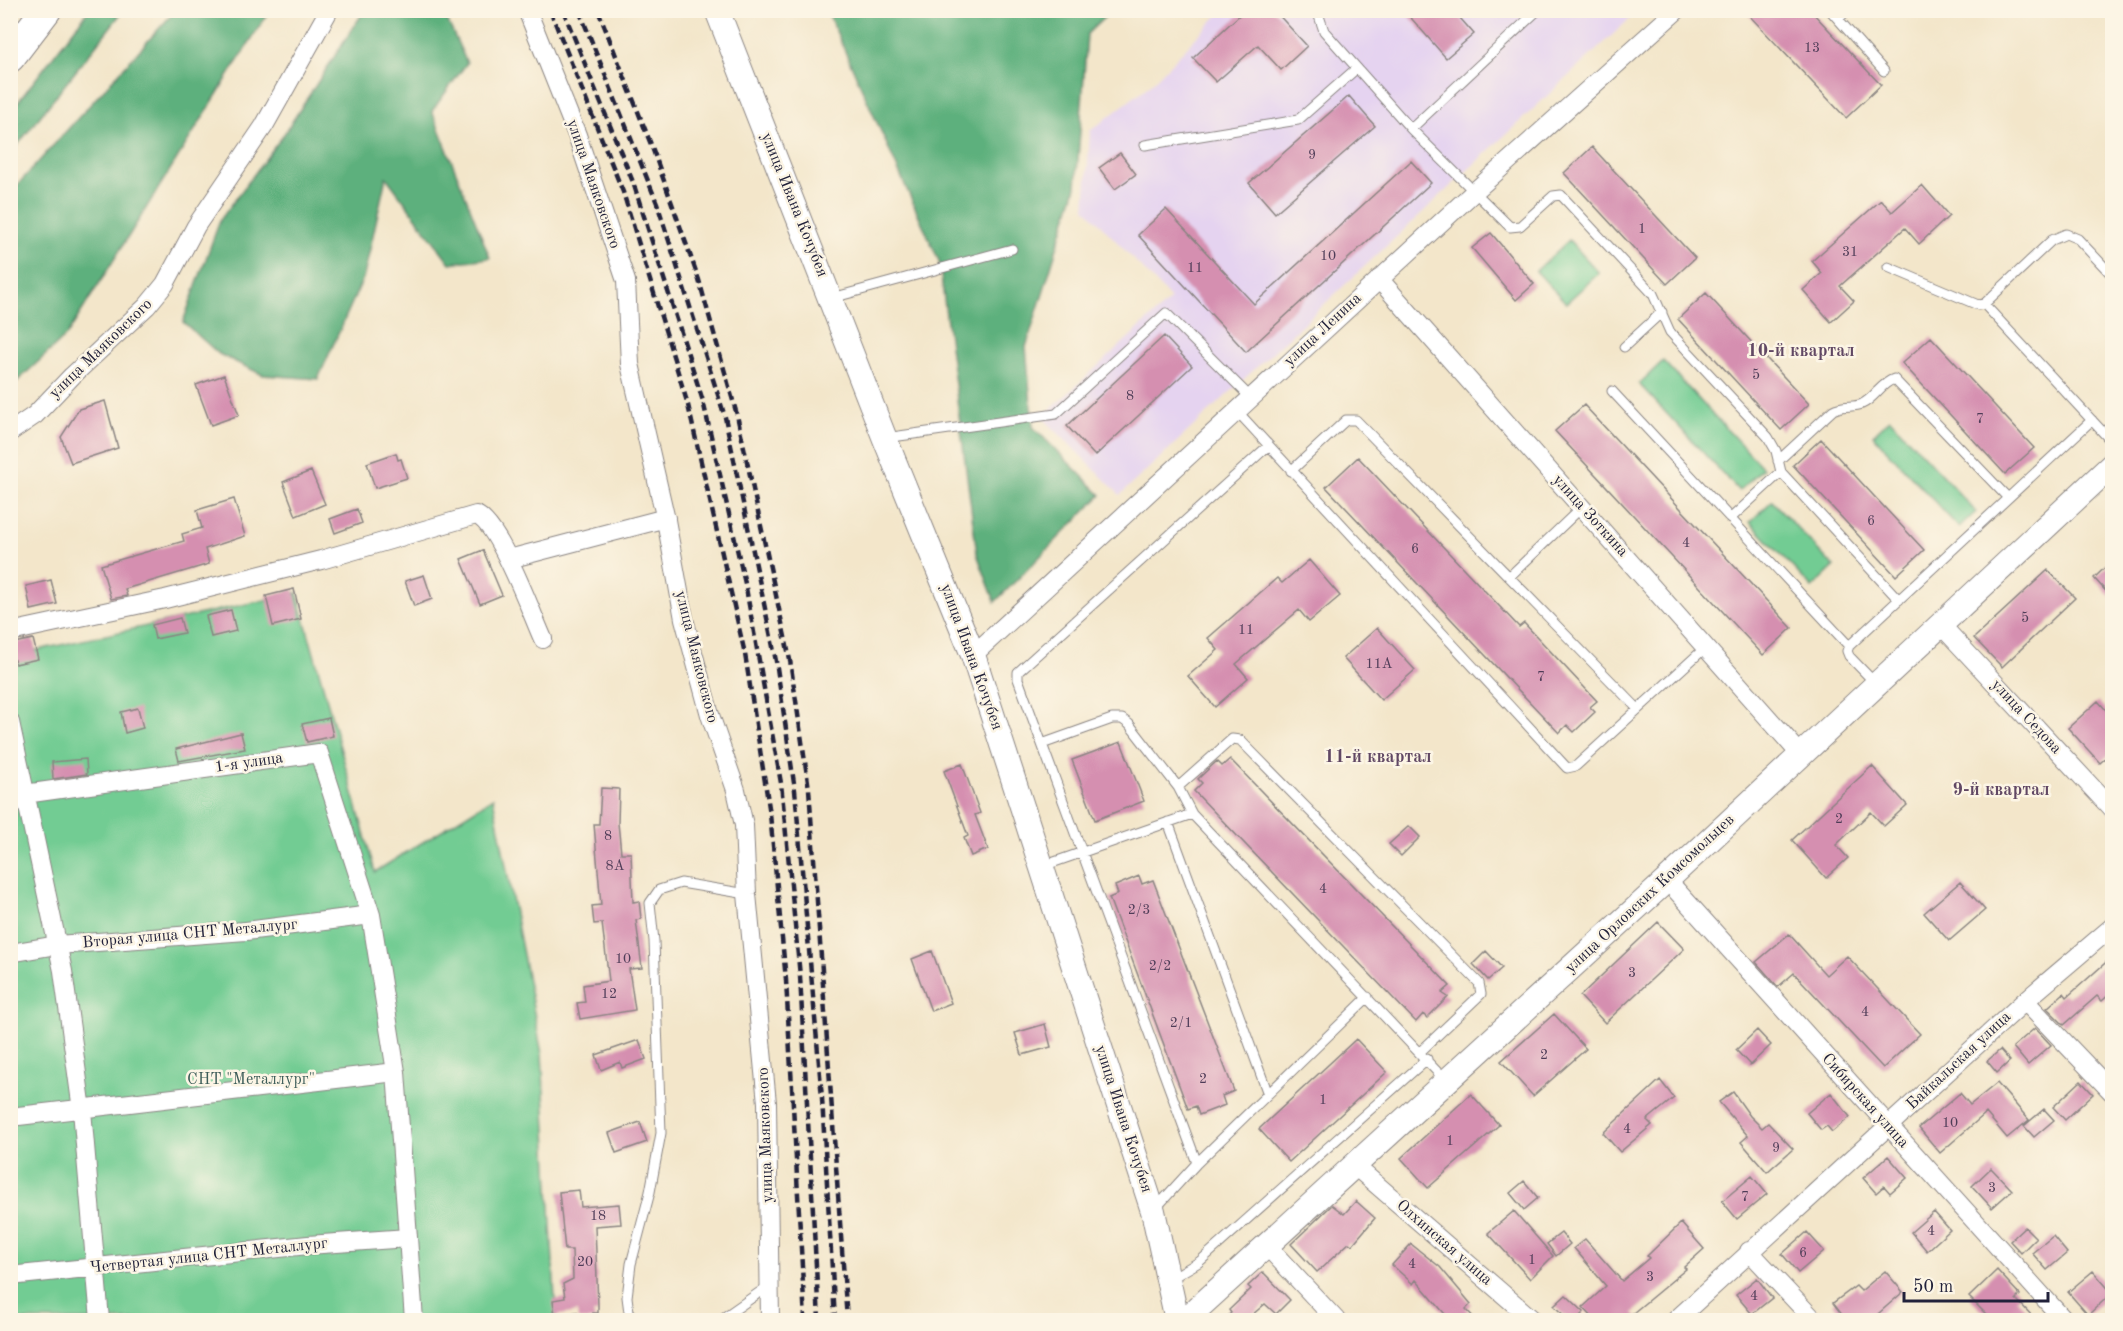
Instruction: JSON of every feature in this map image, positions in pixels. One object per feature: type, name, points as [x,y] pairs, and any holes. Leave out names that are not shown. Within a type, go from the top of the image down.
[{"type":"main road","points":[[10,57],[46,10]]},
{"type":"street","name":"улица Маяковского","points":[[10,432],[35,415],[72,376],[147,306],[165,284],[196,226],[264,126],[329,10]]},
{"type":"street","name":"улица Маяковского","points":[[527,10],[577,135],[626,281],[630,364],[666,518],[684,619],[710,715],[741,809],[767,1103],[771,1320]]},
{"type":"street","name":"улица Ивана Кочубея","points":[[717,10],[973,655],[1153,1211],[1177,1320]]},
{"type":"street","name":"улица Ленина","points":[[973,655],[1250,397],[1677,10]]},
{"type":"street","name":"улица Зоткина","points":[[1379,279],[1801,755]]},
{"type":"street","name":"улица Орловских Комсомольцев","points":[[1185,1320],[1355,1166],[1445,1080],[1667,880],[2112,465]]},
{"type":"street","points":[[10,632],[165,599],[310,563],[476,515],[486,521],[509,559],[543,639]]},
{"type":"street","points":[[509,559],[666,518]]},
{"type":"street","name":"улица Седова","points":[[1941,625],[2112,809]]},
{"type":"street","points":[[10,722],[18,795],[57,945],[82,1110],[100,1320]]},
{"type":"street","name":"1-я улица","points":[[18,795],[319,753],[371,915]]},
{"type":"street","name":"Сибирская улица","points":[[1667,880],[2064,1320]]},
{"type":"street","points":[[371,915],[396,1072],[414,1320]]},
{"type":"street","name":"Вторая улица СНТ Металлург","points":[[10,953],[57,945],[246,931],[371,915]]},
{"type":"street","name":"Байкальская улица","points":[[1676,1320],[2025,1001],[2112,927]]},
{"type":"street","points":[[2025,1001],[2112,1092]]},
{"type":"street","points":[[10,1116],[82,1110],[396,1072]]},
{"type":"street","name":"Олхинская улица","points":[[1355,1166],[1533,1320]]},
{"type":"street","name":"Четвертая улица СНТ Металлург","points":[[10,1276],[308,1245],[408,1238]]},
{"type":"street","points":[[1267,1246],[1336,1320]]},
{"type":"street","points":[[1749,1251],[1814,1320]]},
{"type":"lane","points":[[1317,10],[1324,31],[1411,129],[1510,227],[1516,229],[1553,196],[1561,195],[1653,294],[1671,332],[1768,437],[1780,472],[1899,600]]},
{"type":"lane","points":[[1411,129],[1538,10]]},
{"type":"lane","points":[[1830,10],[1884,71]]},
{"type":"lane","points":[[1838,20],[1848,10]]},
{"type":"lane","points":[[1145,145],[1298,120],[1357,68]]},
{"type":"lane","points":[[1888,267],[1972,305],[1984,304],[2052,240],[2061,235],[2078,239],[2112,275]]},
{"type":"lane","points":[[832,298],[1012,249]]},
{"type":"lane","points":[[1984,304],[2112,442]]},
{"type":"lane","points":[[1624,347],[1662,312]]},
{"type":"lane","points":[[885,438],[1056,414],[1166,314],[1250,397]]},
{"type":"lane","points":[[1778,461],[1833,410],[1839,406],[1862,404],[1888,381],[1894,379],[2008,498]]},
{"type":"lane","points":[[1612,391],[1849,646]]},
{"type":"lane","points":[[1236,410],[1565,767],[1576,766],[1706,647]]},
{"type":"lane","points":[[1291,471],[1346,420],[1356,420],[1638,709]]},
{"type":"lane","points":[[1876,685],[1849,656],[1847,651],[1849,646],[2092,420]]},
{"type":"lane","points":[[1197,1163],[1018,679],[1021,667],[1268,446]]},
{"type":"lane","points":[[1730,519],[1780,472]]},
{"type":"lane","points":[[1509,577],[1582,507]]},
{"type":"lane","points":[[1042,744],[1112,719],[1122,719],[1129,724],[1178,787],[1192,814],[1424,1055],[1445,1080]]},
{"type":"lane","points":[[1168,1280],[1199,1262],[1424,1055],[1481,994],[1479,983],[1240,740],[1232,739],[1178,787]]},
{"type":"lane","points":[[1043,866],[1192,814]]},
{"type":"lane","points":[[1168,822],[1268,1094]]},
{"type":"lane","points":[[630,1320],[627,1297],[631,1264],[650,1192],[661,1133],[654,941],[650,903],[659,890],[681,883],[747,894]]},
{"type":"lane","points":[[1153,1211],[1197,1163],[1368,997]]},
{"type":"lane","points":[[720,1320],[770,1285]]},
{"type":"shaded area","points":[[1222,11],[1638,11],[1120,495],[1042,417],[1171,299],[1085,208],[1090,131],[1150,85]]},
{"type":"green space","points":[[88,11],[123,11],[12,152],[11,159],[11,111]]},
{"type":"green space","points":[[175,11],[269,11],[67,335],[11,387],[11,192]]},
{"type":"green space","points":[[364,11],[443,11],[467,63],[432,111],[490,258],[450,263],[386,177],[364,276],[318,379],[263,375],[219,354],[183,322],[220,220],[284,134]]},
{"type":"green space","points":[[827,11],[1111,11],[1087,34],[1076,187],[1026,347],[1033,427],[1101,495],[995,602],[977,554],[939,261]]},
{"type":"green space","points":[[1569,240],[1599,273],[1566,303],[1536,271]]},
{"type":"green space","points":[[1663,361],[1763,468],[1739,491],[1639,384]]},
{"type":"green space","points":[[1890,419],[1976,512],[1959,528],[1873,435]]},
{"type":"green space","points":[[1772,501],[1834,567],[1812,588],[1750,522]]},
{"type":"green space","name":"СНТ \"Металлург\"","points":[[297,593],[375,872],[493,798],[542,1054],[556,1320],[11,1320],[10,656]]},
{"type":"building","points":[[1245,10],[1274,10],[1307,46],[1281,70],[1258,45],[1216,82],[1193,58]]},
{"type":"building","points":[[1404,10],[1453,10],[1474,34],[1446,58]]},
{"type":"building","points":[[1744,10],[1810,10],[1881,85],[1846,118]]},
{"type":"building","points":[[1349,96],[1375,126],[1275,213],[1249,183]]},
{"type":"building","points":[[1592,147],[1695,258],[1667,284],[1564,173]]},
{"type":"building","points":[[1120,153],[1136,174],[1115,189],[1099,168]]},
{"type":"building","points":[[1411,161],[1431,183],[1246,352],[1138,235],[1166,209],[1254,304]]},
{"type":"building","points":[[1922,185],[1949,216],[1919,244],[1905,228],[1840,286],[1854,301],[1831,322],[1803,290],[1822,273],[1812,261],[1881,200],[1892,212]]},
{"type":"building","points":[[1491,233],[1534,284],[1516,300],[1472,248]]},
{"type":"building","points":[[1706,293],[1809,404],[1781,430],[1678,319]]},
{"type":"building","points":[[1164,336],[1192,366],[1095,456],[1067,426]]},
{"type":"building","points":[[1931,337],[2034,448],[2005,474],[1902,363]]},
{"type":"building","points":[[224,375],[239,415],[211,425],[196,385]]},
{"type":"building","points":[[105,401],[118,448],[71,463],[61,437],[79,409]]},
{"type":"building","points":[[1584,405],[1792,628],[1763,655],[1555,431]]},
{"type":"building","points":[[1821,439],[1924,550],[1896,576],[1793,465]]},
{"type":"building","points":[[396,453],[398,460],[401,459],[407,478],[375,488],[367,463]]},
{"type":"building","points":[[1358,457],[1519,627],[1524,623],[1597,701],[1590,707],[1595,712],[1574,732],[1567,725],[1559,733],[1326,487]]},
{"type":"building","points":[[311,471],[325,504],[296,516],[283,482]]},
{"type":"building","points":[[234,499],[245,536],[205,549],[209,564],[125,589],[127,596],[111,599],[101,565],[184,541],[182,534],[202,528],[197,510]]},
{"type":"building","points":[[357,509],[362,523],[335,533],[330,519]]},
{"type":"building","points":[[483,550],[502,595],[480,604],[461,559]]},
{"type":"building","points":[[1309,560],[1340,596],[1309,622],[1299,610],[1236,664],[1248,678],[1215,707],[1188,676],[1218,650],[1208,638],[1277,578],[1282,583]]},
{"type":"building","points":[[2112,561],[2112,598],[2094,578]]},
{"type":"building","points":[[2048,570],[2075,598],[2002,667],[1974,638]]},
{"type":"building","points":[[424,575],[432,599],[414,606],[405,581]]},
{"type":"building","points":[[51,580],[57,604],[31,610],[26,586]]},
{"type":"building","points":[[294,589],[301,619],[273,626],[266,596]]},
{"type":"building","points":[[231,610],[236,631],[211,637],[206,616]]},
{"type":"building","points":[[180,618],[184,633],[155,639],[152,625]]},
{"type":"building","points":[[1377,628],[1415,670],[1381,700],[1343,658]]},
{"type":"building","points":[[33,639],[38,659],[15,664],[11,648],[15,647],[14,643]]},
{"type":"building","points":[[2098,701],[2112,717],[2112,752],[2100,763],[2068,728]]},
{"type":"building","points":[[138,708],[143,728],[125,733],[121,712]]},
{"type":"building","points":[[329,718],[333,736],[307,742],[302,724]]},
{"type":"building","points":[[241,733],[245,749],[179,761],[176,749]]},
{"type":"building","points":[[1121,742],[1144,801],[1095,820],[1072,760]]},
{"type":"building","points":[[86,759],[87,774],[53,779],[52,762]]},
{"type":"building","points":[[1230,759],[1450,986],[1442,993],[1448,997],[1427,1018],[1423,1014],[1416,1022],[1194,791],[1202,783],[1198,779],[1217,761],[1222,766]]},
{"type":"building","points":[[962,764],[980,813],[975,815],[988,849],[971,856],[964,838],[968,836],[944,771]]},
{"type":"building","points":[[1872,766],[1907,805],[1884,826],[1871,812],[1836,845],[1848,858],[1826,878],[1792,840]]},
{"type":"building","points":[[601,788],[619,789],[618,823],[621,853],[631,853],[633,902],[639,901],[641,919],[636,920],[642,968],[629,969],[635,1010],[580,1019],[577,1003],[585,1002],[583,985],[609,981],[602,923],[594,924],[592,906],[601,905],[594,824],[599,824]]},
{"type":"building","points":[[1409,826],[1420,837],[1401,856],[1389,844]]},
{"type":"building","points":[[1139,876],[1142,884],[1153,880],[1234,1091],[1222,1096],[1225,1105],[1199,1115],[1196,1106],[1188,1109],[1109,898],[1118,894],[1115,886]]},
{"type":"building","points":[[1960,882],[1985,910],[1949,941],[1924,913]]},
{"type":"building","points":[[1658,922],[1684,949],[1605,1023],[1580,996]]},
{"type":"building","points":[[1789,934],[1826,975],[1847,956],[1920,1034],[1883,1068],[1794,973],[1778,987],[1756,962]]},
{"type":"building","points":[[932,951],[951,1003],[931,1011],[912,959]]},
{"type":"building","points":[[1486,951],[1502,968],[1488,980],[1473,964]]},
{"type":"building","points":[[2112,957],[2112,992],[2102,1001],[2097,996],[2064,1025],[2047,1008],[2064,993],[2067,997]]},
{"type":"building","points":[[1554,1014],[1586,1049],[1533,1096],[1501,1061]]},
{"type":"building","points":[[1045,1024],[1051,1047],[1022,1055],[1015,1033]]},
{"type":"building","points":[[2035,1028],[2051,1045],[2028,1065],[2013,1047]]},
{"type":"building","points":[[1757,1030],[1771,1045],[1750,1065],[1736,1050]]},
{"type":"building","points":[[1356,1039],[1387,1072],[1289,1162],[1259,1129]]},
{"type":"building","points":[[639,1040],[646,1059],[622,1068],[620,1062],[601,1070],[596,1055]]},
{"type":"building","points":[[2000,1050],[2010,1061],[1997,1073],[1987,1061]]},
{"type":"building","points":[[1660,1080],[1674,1098],[1647,1120],[1652,1125],[1620,1152],[1603,1133]]},
{"type":"building","points":[[2081,1081],[2093,1094],[2065,1120],[2053,1107]]},
{"type":"building","points":[[1997,1083],[2029,1120],[2007,1138],[1986,1113],[1940,1153],[1919,1128],[1960,1093],[1970,1105]]},
{"type":"building","points":[[1733,1092],[1750,1116],[1762,1128],[1768,1123],[1793,1149],[1767,1172],[1741,1142],[1748,1136],[1719,1102]]},
{"type":"building","points":[[1831,1093],[1850,1117],[1832,1132],[1827,1126],[1821,1130],[1807,1113]]},
{"type":"building","points":[[1471,1094],[1499,1125],[1428,1188],[1401,1158]]},
{"type":"building","points":[[2044,1109],[2054,1120],[2034,1137],[2024,1126]]},
{"type":"building","points":[[640,1122],[647,1142],[616,1153],[609,1133]]},
{"type":"building","points":[[1888,1156],[1907,1178],[1890,1193],[1884,1186],[1876,1193],[1863,1178]]},
{"type":"building","points":[[1991,1168],[2012,1190],[1992,1208],[1972,1186]]},
{"type":"building","points":[[1752,1176],[1767,1194],[1737,1219],[1722,1201]]},
{"type":"building","points":[[1524,1181],[1538,1198],[1524,1210],[1510,1193]]},
{"type":"building","points":[[579,1190],[581,1207],[619,1204],[621,1224],[595,1226],[598,1313],[593,1313],[595,1320],[578,1320],[577,1312],[555,1316],[553,1300],[565,1298],[563,1284],[573,1279],[572,1250],[565,1250],[559,1192]]},
{"type":"building","points":[[1356,1201],[1375,1218],[1352,1245],[1349,1243],[1317,1272],[1291,1244],[1332,1205],[1344,1214]]},
{"type":"building","points":[[1514,1211],[1553,1256],[1530,1279],[1488,1233]]},
{"type":"building","points":[[1934,1212],[1950,1230],[1927,1251],[1911,1232]]},
{"type":"building","points":[[1681,1223],[1704,1249],[1684,1267],[1686,1269],[1633,1313],[1639,1320],[1595,1320],[1583,1307],[1606,1286],[1574,1248],[1585,1239],[1622,1281],[1649,1258],[1647,1256]]},
{"type":"building","points":[[2025,1227],[2036,1238],[2021,1253],[2010,1241]]},
{"type":"building","points":[[1807,1232],[1824,1251],[1798,1273],[1782,1254]]},
{"type":"building","points":[[1561,1233],[1570,1244],[1556,1256],[1547,1244]]},
{"type":"building","points":[[2053,1236],[2067,1253],[2047,1270],[2032,1253]]},
{"type":"building","points":[[1411,1244],[1440,1267],[1471,1304],[1466,1309],[1476,1320],[1450,1320],[1416,1280],[1413,1284],[1392,1265]]},
{"type":"building","points":[[1997,1270],[2020,1295],[2016,1299],[2036,1320],[1992,1320],[1969,1297]]},
{"type":"building","points":[[1885,1271],[1903,1292],[1871,1320],[1846,1320],[1833,1303],[1856,1286],[1861,1291]]},
{"type":"building","points":[[2093,1271],[2112,1293],[2088,1315],[2068,1292]]},
{"type":"building","points":[[1263,1272],[1290,1300],[1276,1314],[1265,1304],[1246,1320],[1224,1320],[1231,1313],[1229,1310],[1251,1289],[1248,1286]]},
{"type":"building","points":[[1757,1278],[1772,1298],[1752,1314],[1736,1295]]},
{"type":"building","points":[[1566,1295],[1584,1312],[1576,1320],[1569,1320],[1554,1306]]},
{"type":"railway","points":[[550,10],[623,192],[688,405],[745,654],[770,814],[786,980],[805,1320]]},
{"type":"railway","points":[[563,10],[633,182],[703,401],[746,588],[781,783],[800,976],[819,1320]]},
{"type":"railway","points":[[579,10],[657,203],[725,417],[776,661],[795,790],[822,1098],[835,1320]]},
{"type":"railway","points":[[598,10],[652,147],[699,280],[737,415],[790,660],[809,789],[847,1320]]},
{"type":"district","name":"10-й квартал","points":[[1801,351]]},
{"type":"district","name":"11-й квартал","points":[[1378,757]]},
{"type":"district","name":"9-й квартал","points":[[2001,790]]}]
